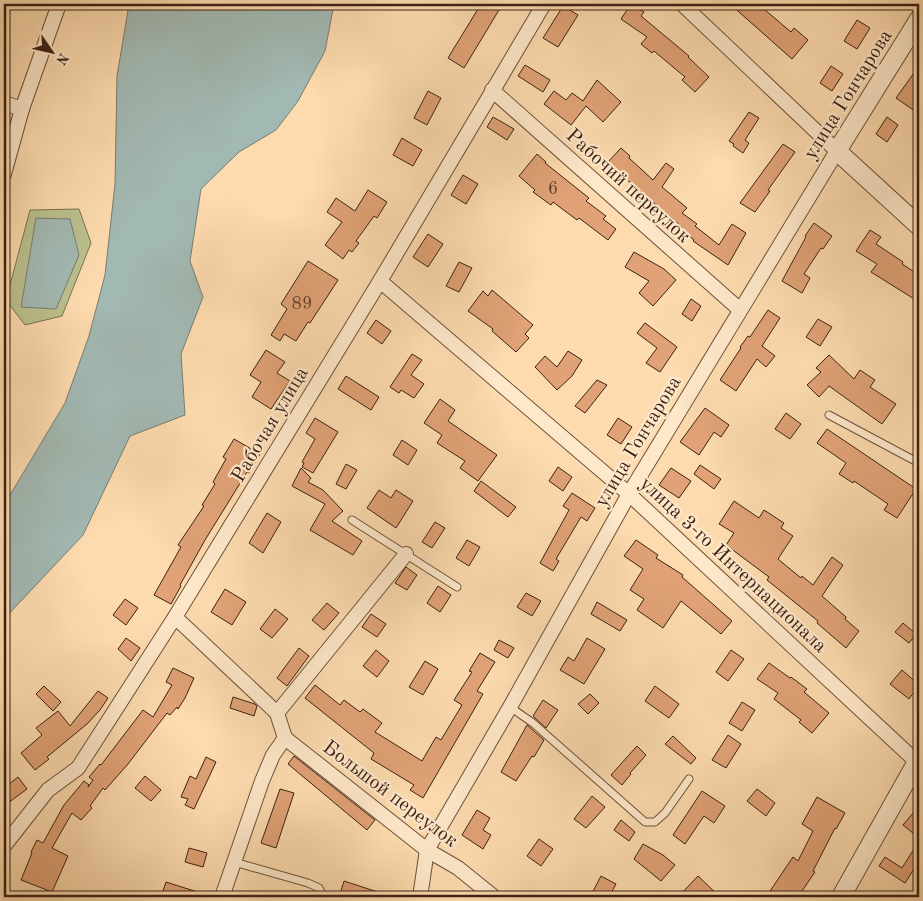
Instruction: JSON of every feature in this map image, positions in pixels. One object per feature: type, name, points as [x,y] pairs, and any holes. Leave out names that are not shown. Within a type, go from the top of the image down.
[{"type":"street","points":[[4,174],[22,108],[60,4]]},
{"type":"street","name":"Рабочая улица","points":[[4,846],[48,790],[78,768],[175,617],[380,281],[544,4]]},
{"type":"street","points":[[682,4],[919,226]]},
{"type":"street","name":"улица Гончарова","points":[[420,897],[427,850],[510,707],[629,494],[739,309],[919,19]]},
{"type":"street","name":"Рабочий переулок","points":[[492,90],[739,309]]},
{"type":"street","points":[[4,103],[22,108]]},
{"type":"street","name":"улица 3-го Интернационала","points":[[380,281],[629,494],[919,761]]},
{"type":"street","points":[[277,713],[406,554]]},
{"type":"street","points":[[175,617],[277,713],[285,738],[273,755],[262,781],[222,897]]},
{"type":"street","name":"Большой переулок","points":[[285,738],[427,850],[458,868],[494,897]]},
{"type":"street","points":[[841,897],[919,761]]},
{"type":"lane","points":[[829,415],[919,463]]},
{"type":"lane","points":[[352,520],[457,587]]},
{"type":"lane","points":[[510,707],[533,723],[645,822],[655,822],[665,813],[689,779]]},
{"type":"lane","points":[[234,862],[308,883],[319,888],[322,897]]},
{"type":"green space","points":[[79,209],[91,243],[62,316],[25,325],[6,300],[30,210]]},
{"type":"water","points":[[129,4],[334,4],[325,51],[298,101],[276,130],[239,152],[201,189],[190,261],[203,297],[181,354],[185,415],[130,436],[83,535],[4,619],[4,505],[65,403],[89,336],[105,275],[115,184],[117,76]]},
{"type":"water","points":[[36,218],[70,219],[79,255],[56,309],[21,307]]},
{"type":"building","points":[[481,4],[489,4],[499,10],[464,68],[448,58]]},
{"type":"building","points":[[631,4],[644,12],[641,16],[689,56],[709,77],[695,92],[682,80],[685,77],[654,51],[652,53],[641,44],[647,37],[621,19]]},
{"type":"building","points":[[730,4],[758,4],[791,32],[794,28],[808,40],[792,59]]},
{"type":"building","points":[[563,6],[578,15],[558,47],[543,38]]},
{"type":"building","points":[[857,20],[870,28],[857,49],[844,41]]},
{"type":"building","points":[[525,65],[550,80],[543,92],[518,76]]},
{"type":"building","points":[[831,66],[843,74],[832,91],[820,83]]},
{"type":"building","points":[[919,66],[919,114],[896,98]]},
{"type":"building","points":[[597,80],[621,102],[603,122],[586,106],[571,125],[544,104],[554,91],[566,100],[572,93],[583,101]]},
{"type":"building","points":[[428,91],[441,98],[427,125],[414,118]]},
{"type":"building","points":[[749,112],[759,118],[745,140],[749,143],[743,153],[729,141]]},
{"type":"building","points":[[493,117],[514,129],[507,140],[487,127]]},
{"type":"building","points":[[887,117],[898,125],[887,142],[876,134]]},
{"type":"building","points":[[402,138],[422,150],[413,166],[393,155]]},
{"type":"building","points":[[783,144],[795,152],[755,212],[740,203]]},
{"type":"building","points":[[621,148],[653,180],[666,163],[674,169],[662,187],[687,208],[682,213],[719,245],[732,224],[746,233],[728,265],[693,241],[680,229],[682,227],[607,163]]},
{"type":"building","points":[[537,154],[545,163],[589,198],[586,201],[606,216],[603,219],[616,229],[608,240],[579,218],[577,220],[553,202],[551,205],[533,192],[535,190],[519,176]]},
{"type":"building","points":[[463,175],[478,184],[466,204],[451,195]]},
{"type":"building","points":[[368,190],[387,202],[377,218],[374,216],[356,241],[359,243],[352,252],[349,250],[343,259],[325,245],[342,222],[327,212],[336,198],[355,211]]},
{"type":"building","points":[[814,223],[832,236],[823,249],[821,248],[804,274],[810,278],[802,293],[782,281],[805,236]]},
{"type":"building","points":[[870,230],[881,237],[876,244],[919,275],[919,302],[871,272],[877,264],[856,251]]},
{"type":"building","points":[[428,234],[443,244],[428,267],[413,257]]},
{"type":"building","points":[[634,252],[664,269],[676,280],[653,306],[639,293],[649,281],[625,267]]},
{"type":"building","points":[[308,261],[338,280],[296,341],[284,334],[280,341],[271,335],[287,309],[281,304]]},
{"type":"building","points":[[459,262],[472,268],[459,292],[446,286]]},
{"type":"building","points":[[492,290],[533,325],[525,334],[529,338],[516,352],[492,331],[493,329],[468,311],[483,291],[488,296]]},
{"type":"building","points":[[691,299],[701,306],[692,321],[682,314]]},
{"type":"building","points":[[768,310],[780,318],[762,346],[775,356],[766,367],[757,359],[736,391],[720,380],[740,347],[748,336],[750,337]]},
{"type":"building","points":[[818,319],[832,327],[820,346],[806,337]]},
{"type":"building","points":[[376,320],[391,331],[382,344],[367,333]]},
{"type":"building","points":[[645,323],[677,347],[660,372],[646,363],[657,348],[637,333]]},
{"type":"building","points":[[266,350],[285,362],[277,373],[290,381],[271,409],[252,397],[261,382],[250,375]]},
{"type":"building","points":[[568,351],[582,360],[572,376],[557,390],[535,367],[545,356],[557,367]]},
{"type":"building","points":[[412,354],[422,360],[411,375],[424,384],[414,398],[401,390],[399,393],[390,387]]},
{"type":"building","points":[[829,355],[854,379],[860,370],[875,380],[870,387],[896,404],[882,424],[829,386],[819,397],[807,385],[821,372],[816,368]]},
{"type":"building","points":[[346,376],[379,397],[371,410],[338,389]]},
{"type":"building","points":[[597,380],[607,385],[585,413],[575,406]]},
{"type":"building","points":[[440,399],[455,410],[448,421],[497,455],[478,481],[460,468],[465,461],[437,443],[442,435],[424,423]]},
{"type":"building","points":[[705,408],[729,425],[721,437],[714,432],[699,455],[680,442]]},
{"type":"building","points":[[786,413],[801,424],[790,439],[775,429]]},
{"type":"building","points":[[315,418],[338,432],[313,473],[302,467],[304,463],[302,462],[315,439],[306,433]]},
{"type":"building","points":[[618,418],[632,427],[621,444],[607,435]]},
{"type":"building","points":[[827,429],[916,489],[897,518],[884,510],[888,504],[854,481],[853,483],[839,474],[846,463],[817,443]]},
{"type":"building","points":[[234,439],[260,454],[205,540],[171,604],[154,595],[181,547],[178,545],[204,506],[202,505],[215,484],[213,482],[226,459],[223,457]]},
{"type":"building","points":[[402,440],[417,450],[408,465],[393,455]]},
{"type":"building","points":[[346,464],[357,470],[346,489],[336,484]]},
{"type":"building","points":[[700,465],[721,479],[714,489],[694,474]]},
{"type":"building","points":[[558,467],[572,477],[563,491],[549,481]]},
{"type":"building","points":[[301,468],[311,478],[308,482],[323,490],[343,511],[332,521],[362,541],[353,555],[310,530],[325,504],[292,486]]},
{"type":"building","points":[[671,468],[691,481],[679,498],[659,485]]},
{"type":"building","points":[[481,481],[516,507],[508,517],[474,491]]},
{"type":"building","points":[[379,490],[391,498],[396,490],[413,501],[396,528],[367,508]]},
{"type":"building","points":[[572,493],[595,508],[587,521],[581,517],[556,559],[559,561],[553,571],[540,563],[569,510],[563,506]]},
{"type":"building","points":[[734,501],[759,518],[764,510],[784,523],[781,528],[793,536],[778,559],[801,578],[802,576],[813,585],[832,557],[843,565],[822,596],[859,631],[846,648],[817,623],[818,621],[767,580],[769,577],[726,545],[734,533],[719,524]]},
{"type":"building","points":[[267,513],[281,522],[263,553],[249,543]]},
{"type":"building","points":[[435,522],[445,528],[432,548],[422,542]]},
{"type":"building","points":[[467,540],[480,547],[469,566],[456,558]]},
{"type":"building","points":[[636,540],[658,555],[656,558],[683,575],[682,577],[732,621],[721,634],[681,601],[663,628],[637,610],[644,599],[630,590],[643,569],[624,556]]},
{"type":"building","points":[[406,567],[417,575],[407,590],[395,583]]},
{"type":"building","points":[[438,586],[451,595],[440,612],[427,603]]},
{"type":"building","points":[[225,589],[246,602],[232,625],[211,612]]},
{"type":"building","points":[[526,593],[541,601],[532,616],[517,607]]},
{"type":"building","points":[[125,599],[138,608],[126,625],[113,615]]},
{"type":"building","points":[[597,602],[627,620],[620,631],[591,614]]},
{"type":"building","points":[[327,603],[339,613],[324,630],[312,620]]},
{"type":"building","points":[[275,609],[288,619],[272,638],[260,629]]},
{"type":"building","points":[[371,614],[386,624],[377,637],[362,627]]},
{"type":"building","points":[[903,623],[916,634],[909,643],[895,632]]},
{"type":"building","points":[[126,638],[140,648],[131,661],[118,649]]},
{"type":"building","points":[[587,638],[605,649],[584,684],[560,670],[568,657],[574,661]]},
{"type":"building","points":[[499,640],[514,648],[508,658],[494,650]]},
{"type":"building","points":[[299,648],[309,656],[287,686],[277,678]]},
{"type":"building","points":[[376,650],[389,661],[377,677],[363,666]]},
{"type":"building","points":[[731,650],[744,659],[728,681],[716,672]]},
{"type":"building","points":[[480,653],[495,662],[477,691],[483,694],[423,798],[410,790],[414,785],[371,759],[374,753],[305,698],[315,685],[340,705],[344,700],[360,712],[363,709],[382,723],[375,732],[422,761],[436,737],[441,740],[462,705],[454,700],[472,672],[469,671]]},
{"type":"building","points":[[425,661],[438,669],[423,695],[409,687]]},
{"type":"building","points":[[769,663],[807,689],[804,692],[829,713],[812,733],[799,722],[801,720],[774,699],[778,693],[757,679]]},
{"type":"building","points":[[173,668],[194,678],[185,698],[178,709],[177,707],[170,715],[167,713],[128,764],[105,790],[103,788],[90,806],[92,808],[81,820],[72,813],[52,848],[68,856],[52,892],[21,880],[37,840],[43,843],[64,805],[84,781],[89,785],[88,787],[93,780],[89,777],[101,765],[143,710],[153,717],[172,685],[166,682]]},
{"type":"building","points":[[902,670],[919,685],[909,699],[890,684]]},
{"type":"building","points":[[44,686],[61,702],[53,711],[36,694]]},
{"type":"building","points":[[655,686],[679,704],[669,718],[645,701]]},
{"type":"building","points":[[98,691],[108,698],[100,710],[35,770],[21,753],[42,735],[36,728],[58,711],[70,726]]},
{"type":"building","points":[[590,694],[599,703],[588,714],[578,704]]},
{"type":"building","points":[[233,697],[255,704],[257,706],[254,716],[230,708]]},
{"type":"building","points":[[543,700],[558,710],[546,728],[533,716]]},
{"type":"building","points":[[742,702],[755,710],[742,731],[729,723]]},
{"type":"building","points":[[527,725],[544,740],[516,781],[501,772]]},
{"type":"building","points":[[728,735],[741,744],[726,768],[712,760]]},
{"type":"building","points":[[673,736],[696,758],[691,764],[665,744]]},
{"type":"building","points":[[637,746],[646,755],[622,785],[611,775]]},
{"type":"building","points":[[294,756],[375,820],[367,830],[288,764]]},
{"type":"building","points":[[206,757],[216,762],[194,809],[185,805],[188,799],[181,797],[190,776],[196,779]]},
{"type":"building","points":[[145,776],[161,790],[151,801],[135,788]]},
{"type":"building","points":[[18,777],[27,789],[8,803],[4,798],[4,788]]},
{"type":"building","points":[[280,789],[294,793],[276,848],[261,843]]},
{"type":"building","points":[[757,789],[775,803],[766,816],[747,801]]},
{"type":"building","points":[[702,791],[725,806],[714,823],[704,816],[685,844],[673,835]]},
{"type":"building","points":[[592,796],[605,807],[586,828],[574,819]]},
{"type":"building","points":[[817,797],[845,813],[835,828],[813,871],[815,872],[798,897],[766,897],[793,857],[798,861],[813,831],[802,824]]},
{"type":"building","points":[[919,806],[919,838],[903,825]]},
{"type":"building","points":[[477,810],[490,818],[483,830],[491,835],[483,849],[462,835]]},
{"type":"building","points":[[621,820],[635,832],[629,841],[614,830]]},
{"type":"building","points":[[539,839],[553,849],[541,866],[527,856]]},
{"type":"building","points":[[919,841],[919,873],[914,869],[905,883],[879,866],[885,857],[902,868]]},
{"type":"building","points":[[643,844],[663,855],[675,865],[661,881],[634,859]]},
{"type":"building","points":[[189,848],[207,853],[203,867],[185,862]]},
{"type":"building","points":[[601,876],[616,884],[609,897],[590,897]]},
{"type":"building","points":[[698,876],[720,897],[678,897]]},
{"type":"building","points":[[344,881],[387,895],[387,897],[339,897]]},
{"type":"building","points":[[166,882],[207,895],[206,897],[161,897]]}]
